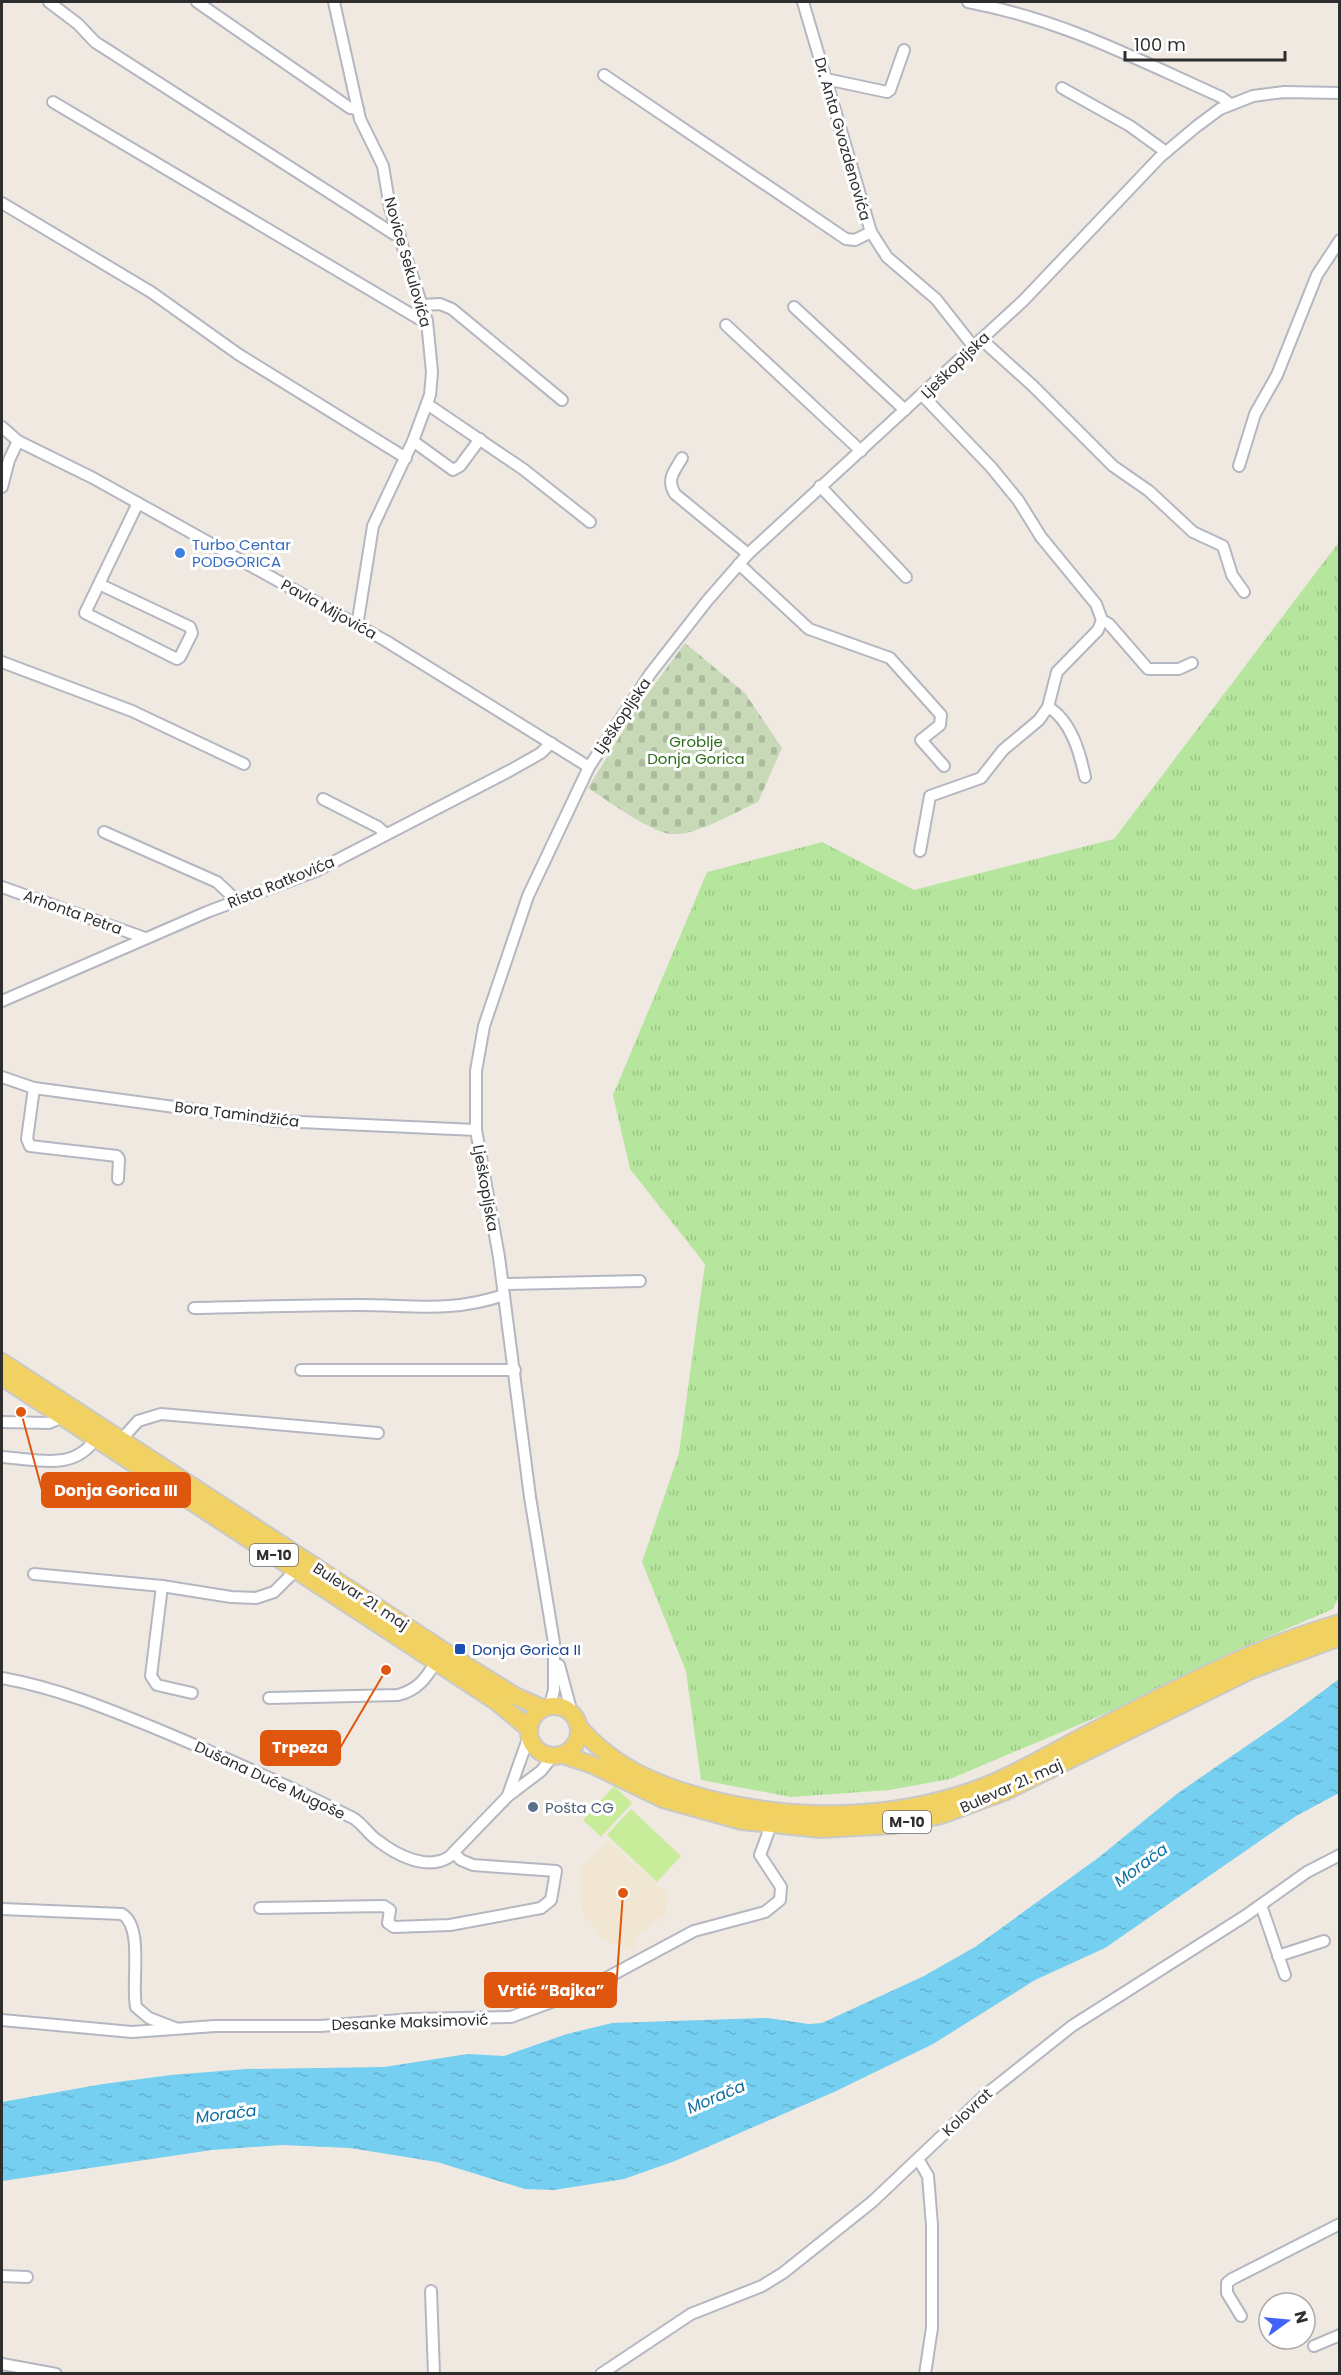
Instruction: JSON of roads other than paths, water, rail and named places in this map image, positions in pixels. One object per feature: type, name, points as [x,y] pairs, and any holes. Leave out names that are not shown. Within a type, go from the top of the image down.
[{"type":"main road","name":"Bulevar 21. maj","points":[[2,1362],[516,1697],[546,1707],[558,1705],[576,1720],[600,1750],[618,1763],[665,1785],[708,1799],[747,1808],[795,1814],[831,1814],[898,1809],[955,1796],[994,1782],[1198,1678],[1280,1644],[1340,1623]]},
{"type":"main road","name":"Bulevar 21. maj","points":[[2,1377],[496,1702],[529,1732],[537,1750],[590,1764],[641,1790],[689,1809],[742,1821],[821,1829],[866,1828],[918,1820],[962,1808],[1027,1782],[1251,1670],[1340,1637]]},
{"type":"main road","points":[[529,1732],[536,1713],[546,1707]]},
{"type":"main road","points":[[558,1755],[576,1744],[576,1720]]},
{"type":"street","points":[[49,2],[78,24],[95,42],[394,234],[400,235]]},
{"type":"street","points":[[197,2],[350,108],[358,109]]},
{"type":"street","name":"Novice Sekulovića","points":[[334,2],[358,109],[383,166],[390,208],[423,305],[427,321],[432,372],[427,404],[414,441],[373,526],[357,626]]},
{"type":"street","name":"Dr. Anta Gvozdenovića","points":[[803,2],[870,232],[887,257],[936,299],[977,342],[1033,386],[1113,466],[1149,491],[1193,532],[1223,546],[1232,575],[1244,592]]},
{"type":"street","points":[[968,2],[1033,15],[1074,30],[1221,97],[1230,104]]},
{"type":"street","points":[[826,79],[887,92],[890,90],[904,50]]},
{"type":"street","points":[[604,75],[846,239],[855,240],[870,232]]},
{"type":"street","points":[[1062,88],[1130,126],[1166,152]]},
{"type":"street","name":"Lješkopljska","points":[[576,1720],[556,1656],[530,1497],[504,1289],[476,1130],[476,1071],[490,1005],[528,896],[589,767],[650,674],[748,554],[820,486],[923,396],[977,342],[1024,300],[1166,152],[1210,116],[1230,104],[1268,93],[1340,93]]},
{"type":"street","points":[[53,102],[421,320],[427,321]]},
{"type":"street","points":[[2,203],[151,292],[238,354],[406,458]]},
{"type":"street","points":[[1239,466],[1255,414],[1276,375],[1317,275],[1340,240]]},
{"type":"street","points":[[423,305],[441,304],[452,309],[562,400]]},
{"type":"street","points":[[794,307],[905,410]]},
{"type":"street","points":[[726,325],[861,450]]},
{"type":"street","points":[[923,396],[992,467],[1018,500],[1041,537],[1096,603],[1102,620],[1109,624],[1148,669],[1179,669],[1192,663]]},
{"type":"street","points":[[427,404],[480,439],[590,522]]},
{"type":"street","name":"Pavla Mijovića","points":[[2,427],[18,441],[138,503],[357,626],[589,767]]},
{"type":"street","points":[[414,441],[453,470],[460,466],[480,439]]},
{"type":"street","points":[[2,487],[9,460],[18,441]]},
{"type":"street","points":[[682,458],[670,478],[670,485],[675,494],[748,554]]},
{"type":"street","points":[[820,486],[906,577]]},
{"type":"street","points":[[99,584],[190,627],[192,633],[180,657],[177,659],[85,614],[99,584],[138,503]]},
{"type":"street","points":[[739,564],[809,629],[821,635],[880,653],[899,666],[923,698],[941,715],[940,725],[921,740],[944,766]]},
{"type":"street","points":[[920,851],[930,796],[981,778],[1003,750],[1039,720],[1048,707],[1056,672],[1098,630],[1102,620]]},
{"type":"street","points":[[2,662],[132,711],[244,764]]},
{"type":"street","points":[[1048,707],[1063,721],[1072,735],[1084,777]]},
{"type":"street","name":"Rista Ratkovića","points":[[2,1001],[236,900],[316,871],[511,770],[541,753],[551,743]]},
{"type":"street","points":[[323,799],[378,827],[386,834]]},
{"type":"street","points":[[104,832],[217,882],[236,900]]},
{"type":"street","name":"Arhonta Petra","points":[[2,887],[145,938]]},
{"type":"street","name":"Bora Tamindžića","points":[[2,1077],[33,1088],[278,1120],[476,1130]]},
{"type":"street","points":[[33,1088],[27,1139],[30,1146],[117,1156],[119,1159],[118,1179]]},
{"type":"street","points":[[194,1308],[361,1305],[433,1309],[476,1304],[504,1289],[640,1281]]},
{"type":"street","points":[[301,1370],[515,1370]]},
{"type":"street","points":[[122,1439],[138,1421],[161,1414],[378,1433]]},
{"type":"street","points":[[2,1422],[49,1423],[63,1417]]},
{"type":"street","points":[[2,1457],[72,1460],[84,1454],[96,1438]]},
{"type":"street","points":[[34,1574],[162,1586],[231,1597],[256,1598],[274,1592],[296,1570]]},
{"type":"street","points":[[162,1586],[151,1676],[157,1684],[192,1693]]},
{"type":"street","name":"Lješkopljska","points":[[546,1707],[554,1690],[556,1656]]},
{"type":"street","points":[[270,1698],[398,1695],[410,1692],[423,1682],[436,1662]]},
{"type":"street","name":"Dušana Duće Mugoše","points":[[2,1678],[44,1686],[76,1696],[255,1769],[353,1818],[363,1824],[380,1843],[418,1862],[439,1863],[454,1853],[508,1796],[558,1755]]},
{"type":"street","name":"Dušana Duće Mugoše","points":[[508,1796],[529,1732]]},
{"type":"street","name":"Desanke Maksimović","points":[[2,2020],[132,2032],[215,2026],[320,2026],[413,2019],[497,2019],[539,2009],[584,1990],[694,1931],[750,1917],[773,1908],[780,1900],[781,1887],[760,1855],[771,1825]]},
{"type":"street","points":[[260,1908],[384,1906],[390,1910],[388,1923],[394,1927],[450,1925],[541,1908],[550,1900],[556,1870],[473,1864],[460,1860],[454,1853]]},
{"type":"street","name":"Kolovrat","points":[[602,2373],[691,2314],[778,2277],[872,2202],[984,2096],[1072,2026],[1261,1905],[1307,1872],[1340,1855]]},
{"type":"street","points":[[1261,1905],[1284,1975]]},
{"type":"street","points":[[2,1909],[122,1914],[128,1917],[134,1931],[136,2007],[149,2018],[178,2029]]},
{"type":"street","points":[[1278,1956],[1324,1941]]},
{"type":"street","points":[[918,2159],[928,2176],[932,2225],[932,2328],[925,2373]]},
{"type":"street","points":[[1241,2316],[1227,2293],[1227,2283],[1340,2224]]},
{"type":"street","points":[[2,2276],[27,2277]]},
{"type":"street","points":[[431,2291],[434,2373]]},
{"type":"street","points":[[1317,2345],[1340,2335]]},
{"type":"street","points":[[2,2364],[56,2373]]},
{"type":"water","name":"Morača","points":[[1339,1679],[1339,1793],[1296,1816],[1105,1948],[1035,1980],[933,2044],[834,2092],[675,2161],[624,2179],[554,2190],[525,2189],[437,2162],[350,2148],[282,2145],[212,2150],[2,2181],[2,2102],[103,2084],[171,2075],[246,2069],[384,2067],[468,2054],[504,2056],[567,2034],[612,2023],[767,2018],[809,2024],[822,2023],[924,1976],[975,1947],[1098,1858],[1178,1793],[1283,1721]]},
{"type":"place","name":"Turbo Centar PODGORICA","points":[[180,553]]},
{"type":"place","name":"Donja Gorica III","points":[[21,1412]]},
{"type":"place","name":"Donja Gorica II","points":[[460,1649]]},
{"type":"place","name":"Trpeza","points":[[386,1670]]},
{"type":"place","name":"Pošta CG","points":[[533,1807]]},
{"type":"place","name":"Vrtić “Bajka”","points":[[623,1893]]},
{"type":"park label","name":"Groblje Donja Gorica","points":[[696,750]]}]
